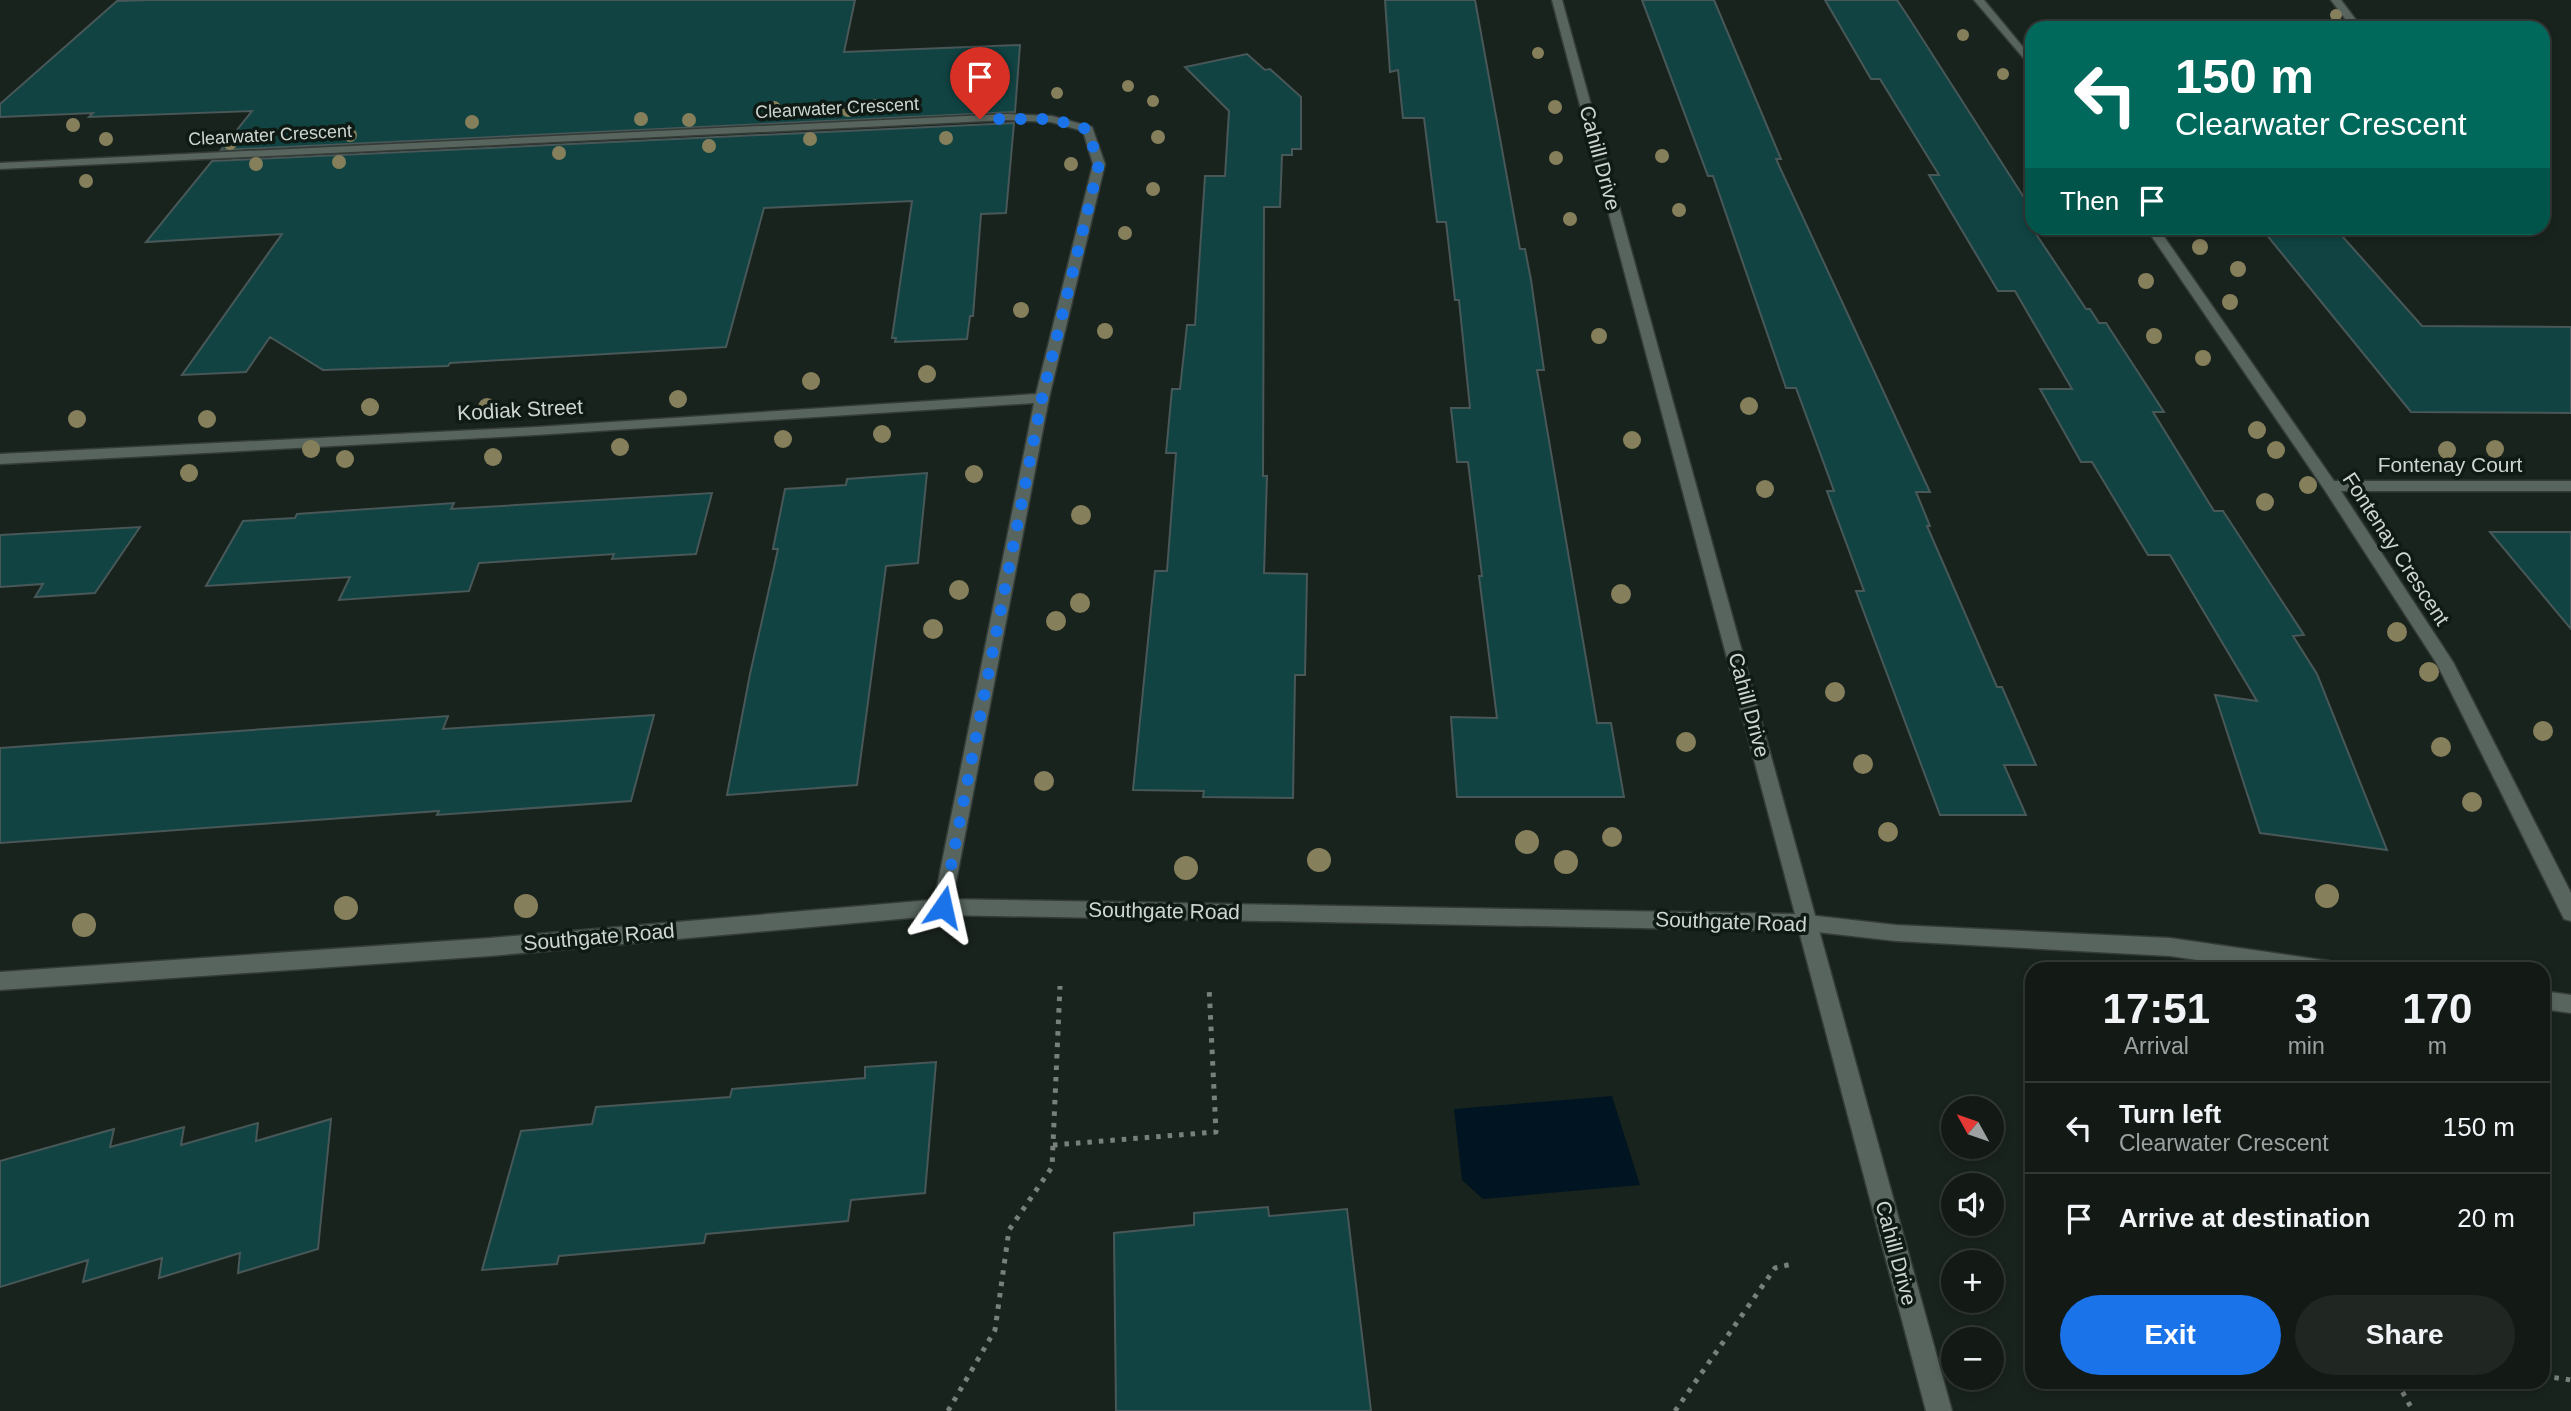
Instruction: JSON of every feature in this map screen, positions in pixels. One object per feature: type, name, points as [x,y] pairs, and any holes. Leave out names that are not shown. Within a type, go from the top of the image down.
[{"type":"street","name":"Cahill Drive","points":[[1557,0],[1939,1411]]},
{"type":"street","points":[[1979,0],[2025,56]]},
{"type":"street","points":[[2336,0],[2352,21]]},
{"type":"street","name":"Clearwater Crescent","points":[[0,166],[1007,117],[1052,119],[1087,129],[1099,164],[1042,398],[943,907]]},
{"type":"street","name":"Fontenay Crescent","points":[[2157,235],[2330,486],[2444,662],[2571,913]]},
{"type":"street","name":"Kodiak Street","points":[[0,459],[522,432],[1042,398]]},
{"type":"street","name":"Fontenay Court","points":[[2330,486],[2571,486]]},
{"type":"street","name":"Southgate Road","points":[[0,981],[490,947],[943,907],[1808,923],[1896,933],[2170,947],[2274,962]]},
{"type":"street","points":[[2550,1001],[2571,1004]]},
{"type":"path","points":[[948,1411],[995,1330],[1009,1230],[1052,1167],[1060,986]]},
{"type":"path","points":[[1053,1145],[1216,1132],[1209,986]]},
{"type":"path","points":[[1675,1411],[1775,1268],[1792,1264]]},
{"type":"path","points":[[2550,1377],[2571,1380]]},
{"type":"path","points":[[2401,1389],[2413,1411]]},
{"type":"water","points":[[1612,1096],[1640,1185],[1483,1199],[1462,1180],[1454,1109]]},
{"type":"building","points":[[855,0],[844,52],[1020,45],[1015,112],[221,150],[252,111],[89,117],[93,113],[0,117],[0,104],[117,1]]},
{"type":"building","points":[[1385,0],[1475,0],[1520,249],[1525,249],[1531,280],[1544,370],[1537,370],[1597,723],[1611,723],[1624,797],[1457,797],[1451,717],[1497,718],[1468,462],[1457,462],[1451,408],[1470,408],[1459,300],[1455,300],[1446,222],[1437,222],[1424,118],[1403,118],[1398,70],[1390,72]]},
{"type":"building","points":[[1642,0],[1714,0],[1781,159],[1776,159],[1930,492],[1916,492],[1930,526],[1927,526],[1997,687],[2002,687],[2036,765],[2004,765],[2026,815],[1940,815],[1856,591],[1864,591],[1827,491],[1834,491],[1796,388],[1786,388],[1713,176],[1708,176]]},
{"type":"building","points":[[1825,0],[1897,0],[1909,18],[2025,199],[2025,235],[2037,235],[2086,309],[2090,309],[2099,323],[2106,323],[2164,412],[2153,412],[2214,511],[2223,511],[2304,635],[2293,636],[2317,674],[2387,850],[2260,833],[2215,695],[2257,701],[2170,555],[2148,555],[2092,462],[2081,462],[2040,389],[2072,389],[2015,291],[1998,291],[1929,175],[1939,175],[1880,79],[1871,79]]},
{"type":"building","points":[[1247,54],[1265,70],[1270,69],[1301,97],[1301,149],[1292,149],[1292,155],[1282,155],[1280,207],[1264,207],[1263,476],[1267,476],[1264,573],[1307,574],[1305,675],[1295,675],[1293,798],[1203,797],[1204,791],[1133,790],[1155,571],[1167,571],[1176,453],[1166,453],[1172,389],[1180,389],[1187,325],[1195,325],[1205,176],[1225,176],[1229,111],[1185,67]]},
{"type":"building","points":[[1014,123],[1006,213],[981,214],[973,316],[970,316],[967,339],[895,342],[896,338],[892,338],[912,201],[764,208],[726,347],[450,363],[448,366],[323,370],[270,337],[246,372],[182,375],[282,234],[146,242],[212,161]]},
{"type":"building","points":[[2267,235],[2341,235],[2422,326],[2571,327],[2571,413],[2411,412]]},
{"type":"building","points":[[927,473],[918,563],[886,566],[857,785],[727,795],[778,549],[773,549],[785,489],[846,485],[847,479]]},
{"type":"building","points":[[712,493],[696,554],[612,559],[614,554],[479,563],[469,591],[339,600],[350,577],[206,586],[243,521],[295,518],[297,514],[454,503],[451,509]]},
{"type":"building","points":[[140,527],[95,593],[35,597],[43,584],[0,587],[0,535]]},
{"type":"building","points":[[2490,532],[2571,532],[2571,629]]},
{"type":"building","points":[[654,715],[631,801],[437,815],[439,811],[0,843],[0,748],[448,716],[443,729]]},
{"type":"building","points":[[936,1062],[925,1193],[851,1200],[848,1221],[706,1234],[704,1243],[559,1256],[557,1264],[482,1270],[521,1131],[592,1124],[596,1107],[730,1097],[732,1089],[865,1078],[865,1067]]},
{"type":"building","points":[[331,1119],[318,1249],[238,1273],[240,1253],[159,1278],[162,1258],[83,1282],[88,1260],[0,1287],[0,1161],[114,1129],[110,1147],[184,1127],[181,1145],[258,1123],[256,1141]]},
{"type":"building","points":[[1268,1207],[1269,1216],[1347,1209],[1371,1411],[1116,1411],[1114,1233],[1194,1225],[1194,1213]]},
{"type":"route","points":[[943,907],[1042,398],[1099,164],[1087,129],[1052,119],[980,119]]}]
